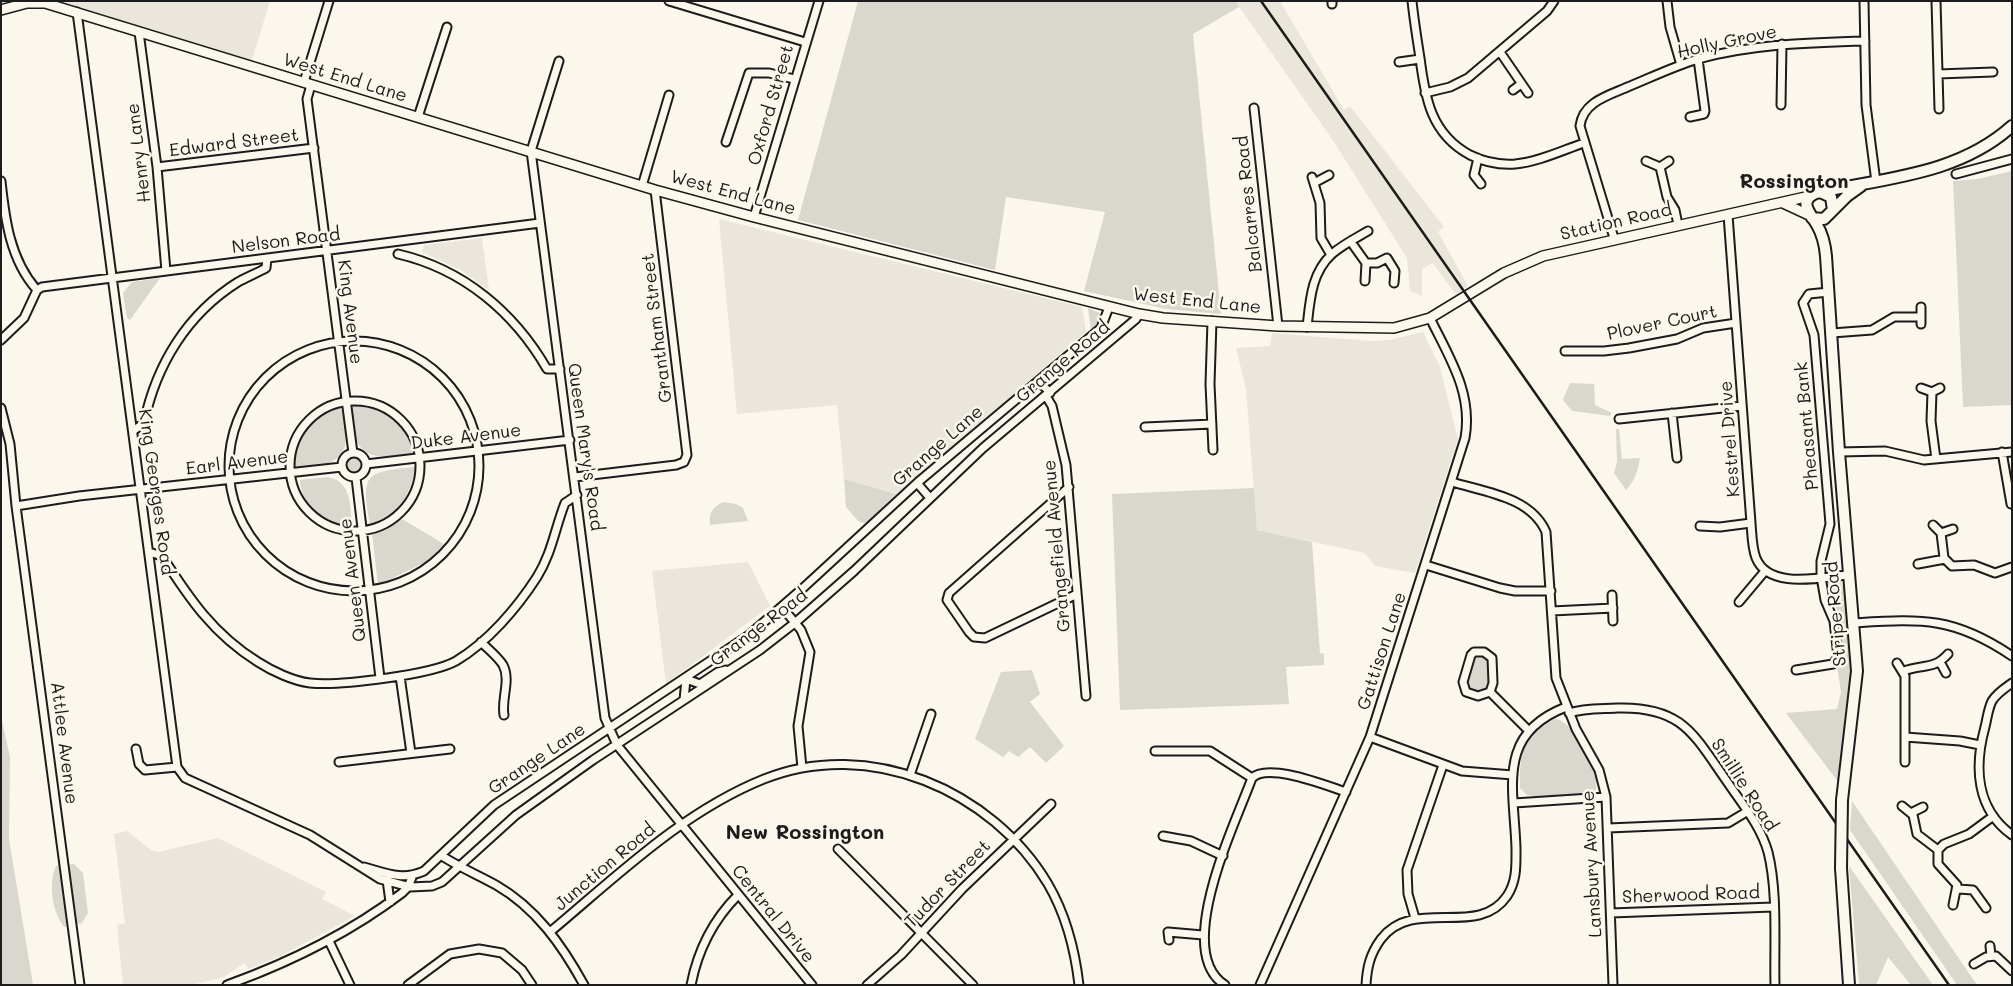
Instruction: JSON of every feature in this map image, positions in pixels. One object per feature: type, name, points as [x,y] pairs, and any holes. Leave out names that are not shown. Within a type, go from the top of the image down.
[{"type":"main road","points":[[1864,184],[1847,196],[1824,219],[1811,217],[1806,205],[1814,194],[1864,184],[1876,182],[1953,163],[1995,141],[2011,127]]},
{"type":"main road","points":[[1814,194],[1831,197],[1832,212]]},
{"type":"main road","name":"Stripe Road","points":[[1832,212],[1824,240],[1857,671],[1842,800],[1842,901],[1849,985]]},
{"type":"main road","name":"Stripe Road","points":[[1811,217],[1824,240]]},
{"type":"street","name":"King Avenue","points":[[329,1],[307,84],[307,99],[353,453]]},
{"type":"street","points":[[669,1],[805,42]]},
{"type":"street","name":"Oxford Street","points":[[754,217],[805,42],[819,1]]},
{"type":"street","points":[[1412,1],[1425,93],[1429,110],[1442,133],[1462,150],[1478,158],[1516,164],[1584,143],[1614,238]]},
{"type":"street","points":[[1425,93],[1460,83],[1500,52],[1547,11],[1554,1]]},
{"type":"street","points":[[1666,1],[1670,27],[1681,65]]},
{"type":"street","points":[[1864,1],[1866,105],[1876,182]]},
{"type":"street","points":[[1936,1],[1939,109]]},
{"type":"street","name":"West End Lane","points":[[1,10],[37,2],[77,12],[656,190],[754,217],[1139,314],[1278,326],[1394,328],[1430,318],[1467,297]]},
{"type":"street","name":"King Georges Road","points":[[77,12],[114,278],[132,431],[177,767]]},
{"type":"street","points":[[418,116],[447,27]]},
{"type":"street","name":"Henry Lane","points":[[139,32],[157,167],[166,271]]},
{"type":"street","name":"Holly Grove","points":[[1584,143],[1580,126],[1583,112],[1601,99],[1681,65],[1698,59],[1782,44],[1865,41]]},
{"type":"street","points":[[1781,105],[1782,44]]},
{"type":"street","points":[[1500,52],[1528,93]]},
{"type":"street","points":[[1399,62],[1420,59]]},
{"type":"street","points":[[1690,118],[1704,114],[1706,110],[1698,59]]},
{"type":"street","points":[[531,151],[559,61]]},
{"type":"street","points":[[726,142],[749,73],[769,72],[794,79]]},
{"type":"street","points":[[1938,74],[1993,72]]},
{"type":"street","points":[[1513,90],[1522,84]]},
{"type":"street","points":[[642,186],[669,95]]},
{"type":"street","name":"Balcarres Road","points":[[1254,108],[1278,326]]},
{"type":"street","name":"Edward Street","points":[[157,167],[314,148]]},
{"type":"street","name":"Queen Mary's Road","points":[[531,151],[605,718],[608,730],[616,745]]},
{"type":"street","points":[[1478,158],[1474,175],[1481,184]]},
{"type":"street","points":[[1956,174],[2012,159]]},
{"type":"street","points":[[1646,161],[1660,167]]},
{"type":"street","points":[[1660,167],[1669,161]]},
{"type":"street","points":[[1660,167],[1667,197],[1675,210],[1678,225]]},
{"type":"street","points":[[1329,175],[1313,180],[1320,203],[1321,238],[1331,255]]},
{"type":"street","points":[[1,182],[8,232],[17,259],[36,290],[24,318],[1,340]]},
{"type":"street","name":"Grantham Street","points":[[575,477],[685,463],[687,455],[656,190]]},
{"type":"street","name":"Station Road","points":[[1467,297],[1504,273],[1543,256],[1614,238],[1728,215],[1814,194]]},
{"type":"street","points":[[1782,203],[1811,217]]},
{"type":"street","name":"Kestrel Drive","points":[[1728,215],[1751,523],[1756,557],[1764,571]]},
{"type":"street","name":"Nelson Road","points":[[36,290],[42,287],[540,223]]},
{"type":"street","points":[[1307,327],[1310,293],[1316,276],[1331,255],[1368,231]]},
{"type":"street","points":[[1350,242],[1366,263],[1365,281]]},
{"type":"street","points":[[398,254],[440,268],[480,292],[514,323],[547,369],[560,369]]},
{"type":"street","points":[[132,431],[144,423],[152,388],[178,339],[192,322],[222,293],[266,268],[267,258]]},
{"type":"street","points":[[1366,263],[1377,263],[1387,258],[1395,271],[1394,283]]},
{"type":"street","name":"Pheasant Bank","points":[[1821,577],[1821,561],[1830,524],[1814,335],[1803,303],[1809,294],[1829,292]]},
{"type":"street","name":"Grange Lane","points":[[413,875],[424,871],[442,856],[494,805],[686,679],[749,635],[917,483],[1101,328],[1109,307]]},
{"type":"street","points":[[1832,333],[1872,330],[1894,317],[1921,321],[1921,307]]},
{"type":"street","name":"Grange Road","points":[[387,878],[408,887],[432,886],[442,882],[460,868],[516,815],[616,745],[731,669],[796,622],[854,571],[983,448],[1136,319],[1139,314]]},
{"type":"street","name":"Gattison Lane","points":[[1260,985],[1370,737],[1466,438],[1467,408],[1462,384],[1430,318]]},
{"type":"street","points":[[1212,321],[1213,450]]},
{"type":"street","name":"Plover Court","points":[[1565,351],[1604,351],[1630,348],[1677,339],[1703,328],[1736,323]]},
{"type":"street","points":[[370,340],[411,356],[422,363],[441,380],[457,400],[469,422],[478,450],[479,470],[471,508],[460,531],[446,551],[433,565],[421,572],[398,584],[370,593],[347,592],[316,586],[297,580],[284,571],[254,538],[231,478],[232,457],[237,428],[242,412],[256,386],[286,358],[318,344],[338,341],[370,340]]},
{"type":"street","points":[[1039,380],[1048,394]]},
{"type":"street","points":[[1921,388],[1932,392],[1940,388]]},
{"type":"street","points":[[1932,392],[1931,421],[1936,459]]},
{"type":"street","name":"Grangefield Avenue","points":[[1048,394],[1061,440],[1069,488],[1086,696]]},
{"type":"street","points":[[346,401],[369,402],[390,411],[412,433],[420,458],[420,479],[408,506],[386,523],[362,531],[341,530],[314,518],[302,505],[294,491],[290,472],[292,451],[302,427],[322,409],[346,401]]},
{"type":"street","points":[[1619,419],[1742,406]]},
{"type":"street","name":"Attlee Avenue","points":[[1,408],[10,444],[16,506],[80,985]]},
{"type":"street","points":[[1672,413],[1677,458]]},
{"type":"street","points":[[1145,427],[1212,424]]},
{"type":"street","name":"Duke Avenue","points":[[366,464],[570,440]]},
{"type":"street","points":[[1839,452],[1874,450],[1915,459],[1936,459],[2012,452]]},
{"type":"street","points":[[2002,452],[2011,504]]},
{"type":"street","points":[[353,453],[361,455],[366,464],[365,472],[356,478],[348,476],[342,467],[346,456],[353,453]]},
{"type":"street","name":"Earl Avenue","points":[[16,506],[231,478],[342,467]]},
{"type":"street","name":"Queen Avenue","points":[[356,478],[380,678]]},
{"type":"street","name":"Lansbury Avenue","points":[[1452,482],[1518,502],[1535,515],[1546,532],[1554,664],[1567,710],[1599,770],[1606,797],[1613,985]]},
{"type":"street","points":[[917,483],[930,498]]},
{"type":"street","points":[[1069,488],[949,593],[948,604],[974,637],[985,638],[1077,594]]},
{"type":"street","points":[[149,552],[162,556],[186,594],[206,619],[241,651],[259,663],[309,683],[400,676],[454,662],[481,642],[508,614],[538,576],[554,542],[565,502],[577,495]]},
{"type":"street","points":[[1700,526],[1720,527],[1751,523]]},
{"type":"street","points":[[1933,526],[1941,533],[1945,559],[1952,566],[1974,565],[1995,573],[2012,567]]},
{"type":"street","points":[[1941,533],[1953,529]]},
{"type":"street","points":[[1918,564],[1945,559]]},
{"type":"street","points":[[1426,565],[1500,588],[1515,591],[1551,591]]},
{"type":"street","points":[[1739,602],[1764,571],[1782,579],[1849,575]]},
{"type":"street","points":[[1796,670],[1833,664],[1838,657],[1834,621],[1825,600],[1821,577]]},
{"type":"street","points":[[1612,595],[1613,621]]},
{"type":"street","points":[[782,607],[796,622],[808,644],[810,652],[798,726],[802,768]]},
{"type":"street","points":[[1552,611],[1613,608]]},
{"type":"street","points":[[1853,623],[1911,620],[1939,623],[1972,632],[2012,656]]},
{"type":"street","points":[[481,642],[502,664],[506,672],[502,702],[504,715]]},
{"type":"street","points":[[1474,652],[1484,652],[1492,658],[1493,683],[1490,692],[1484,695],[1472,695],[1466,692],[1463,687],[1471,655],[1474,652]]},
{"type":"street","points":[[1904,671],[1940,662],[1948,654]]},
{"type":"street","points":[[1940,662],[1946,673]]},
{"type":"street","points":[[1897,663],[1904,671],[1905,762]]},
{"type":"street","points":[[684,700],[686,679],[700,684],[718,672],[731,669]]},
{"type":"street","points":[[400,676],[411,753]]},
{"type":"street","points":[[2012,683],[1993,700],[1980,745],[1981,788],[1992,817],[2012,835]]},
{"type":"street","points":[[1490,692],[1528,730]]},
{"type":"street","name":"Smillie Road","points":[[1567,710],[1639,708],[1654,710],[1677,720],[1696,738],[1748,811],[1767,851],[1773,907],[1775,985]]},
{"type":"street","points":[[1366,985],[1367,967],[1377,944],[1394,927],[1415,918],[1479,915],[1497,907],[1503,901],[1512,888],[1517,871],[1513,775],[1517,747],[1528,730],[1567,710]]},
{"type":"street","points":[[910,775],[931,714]]},
{"type":"street","points":[[1370,737],[1443,765],[1473,773],[1513,775]]},
{"type":"street","points":[[1904,737],[1960,741],[1980,745]]},
{"type":"street","name":"Central Drive","points":[[616,745],[812,985]]},
{"type":"street","points":[[136,749],[139,764],[145,770],[177,767],[185,778],[310,835],[361,866],[387,878],[413,875],[408,887],[390,902],[329,941],[277,967],[227,985]]},
{"type":"street","points":[[338,762],[450,749]]},
{"type":"street","points":[[1155,751],[1210,751],[1252,778]]},
{"type":"street","name":"Junction Road","points":[[550,932],[680,824],[743,788],[765,778],[802,768],[848,764],[910,775],[961,797],[995,821],[1014,839],[1041,872],[1056,900],[1068,930],[1080,985]]},
{"type":"street","points":[[1415,918],[1408,894],[1407,870],[1443,765]]},
{"type":"street","points":[[1225,985],[1213,975],[1208,965],[1203,935],[1210,896],[1252,778],[1261,773],[1287,774],[1346,792]]},
{"type":"street","points":[[1514,803],[1606,797]]},
{"type":"street","name":"Tudor Street","points":[[866,985],[901,955],[962,889],[1051,804]]},
{"type":"street","points":[[1902,806],[1911,813],[1917,834],[1938,850]]},
{"type":"street","points":[[1911,813],[1922,807]]},
{"type":"street","points":[[1608,828],[1728,823],[1748,811]]},
{"type":"street","points":[[1954,905],[1958,889],[1954,880],[1938,864],[1938,850],[1944,844],[1969,834],[1992,817]]},
{"type":"street","points":[[1163,836],[1191,841],[1223,856]]},
{"type":"street","points":[[838,849],[973,985]]},
{"type":"street","points":[[442,856],[460,868],[508,892],[538,918],[560,944],[584,985]]},
{"type":"street","points":[[387,878],[390,902]]},
{"type":"street","points":[[1958,889],[1973,890],[1986,908]]},
{"type":"street","points":[[691,985],[704,943],[717,918],[738,895]]},
{"type":"street","name":"Sherwood Road","points":[[1610,913],[1773,907]]},
{"type":"street","points":[[1169,940],[1168,932],[1203,935]]},
{"type":"street","points":[[329,941],[350,985]]},
{"type":"street","points":[[1990,946],[1991,956]]},
{"type":"street","points":[[408,985],[450,954],[479,949],[492,950],[507,956],[522,970],[532,985]]},
{"type":"street","points":[[1974,964],[1991,956],[1999,958],[2012,971]]},
{"type":"shaded area","points":[[1,1],[270,1],[252,60],[34,5],[1,15]]},
{"type":"shaded area","points":[[858,1],[1235,1],[1239,7],[1193,34],[1221,314],[1166,309],[1084,291],[1105,212],[1006,197],[995,270],[798,220]]},
{"type":"shaded area","points":[[1235,1],[1280,1],[1344,110],[1350,106],[1444,227],[1438,232],[1468,286],[1456,295],[1433,263],[1422,269],[1422,296],[1410,291],[1407,258],[1332,139]]},
{"type":"shaded area","points":[[2012,171],[2012,405],[1963,407],[1953,181],[1977,179]]},
{"type":"shaded area","points":[[719,219],[1082,307],[1086,332],[896,494],[844,479],[837,405],[737,414]]},
{"type":"shaded area","points":[[482,238],[489,290],[462,271],[422,252],[424,245]]},
{"type":"shaded area","points":[[160,278],[130,320],[127,318],[123,293],[132,282]]},
{"type":"shaded area","points":[[1088,308],[1100,313],[1099,324],[1091,330]]},
{"type":"shaded area","points":[[1423,332],[1440,367],[1458,439],[1415,573],[1375,566],[1365,553],[1257,530],[1246,389],[1236,348],[1270,346],[1272,333],[1372,341],[1390,340]]},
{"type":"shaded area","points":[[1570,383],[1594,384],[1595,405],[1612,413],[1610,416],[1572,411],[1563,400]]},
{"type":"shaded area","points":[[350,403],[373,406],[391,417],[405,433],[414,454],[383,456],[372,455],[364,451],[355,434]]},
{"type":"shaded area","points":[[341,407],[346,437],[342,453],[331,462],[316,466],[294,467],[301,436],[307,428],[321,415]]},
{"type":"shaded area","points":[[1616,429],[1619,429],[1622,459],[1640,458],[1636,475],[1626,490],[1614,473],[1617,462]]},
{"type":"shaded area","points":[[354,456],[360,459],[363,465],[360,471],[354,474],[348,471],[345,465],[348,459]]},
{"type":"shaded area","points":[[415,467],[411,486],[402,503],[388,515],[370,524],[366,494],[370,478],[386,471]]},
{"type":"shaded area","points":[[326,477],[341,483],[345,488],[350,502],[352,526],[343,526],[325,519],[310,506],[305,498],[300,480]]},
{"type":"shaded area","points":[[844,479],[896,494],[867,523],[859,522],[846,507]]},
{"type":"shaded area","points":[[1254,488],[1257,530],[1312,542],[1320,653],[1324,654],[1324,665],[1286,667],[1289,704],[1120,710],[1112,494]]},
{"type":"shaded area","points":[[723,502],[736,504],[743,508],[748,521],[710,525],[712,511]]},
{"type":"shaded area","points":[[402,519],[444,544],[428,561],[378,585],[372,534],[384,531]]},
{"type":"shaded area","points":[[748,562],[770,606],[666,684],[652,571]]},
{"type":"shaded area","points":[[1832,580],[1840,581],[1844,588],[1852,670],[1839,783],[1786,713],[1837,709],[1841,692],[1837,666],[1841,656],[1842,634],[1840,616],[1828,588],[1828,583]]},
{"type":"shaded area","points":[[1471,655],[1489,655],[1493,689],[1472,695],[1463,682]]},
{"type":"shaded area","points":[[1032,670],[1040,694],[1030,702],[1064,746],[1046,763],[1030,747],[1018,757],[1009,751],[1003,757],[975,739],[1001,672]]},
{"type":"shaded area","points":[[1,716],[10,757],[9,839],[33,985],[1,985]]},
{"type":"shaded area","points":[[1555,719],[1562,721],[1570,728],[1584,749],[1594,772],[1596,790],[1581,793],[1580,795],[1541,797],[1527,795],[1520,788],[1522,755],[1525,746],[1536,732]]},
{"type":"shaded area","points":[[1852,801],[1977,985],[1957,985],[1850,830]]},
{"type":"shaded area","points":[[127,831],[151,850],[158,852],[218,838],[326,892],[322,899],[355,916],[283,955],[249,969],[244,963],[224,977],[191,985],[123,985],[117,925],[125,923],[114,834]]},
{"type":"shaded area","points":[[74,864],[83,873],[88,913],[82,923],[64,927],[54,905],[52,881],[56,866]]},
{"type":"shaded area","points":[[1849,866],[1933,985],[1911,985],[1888,957],[1876,985],[1859,985]]},
{"type":"railway","points":[[1261,1],[1949,985]]},
{"type":"district","name":"Rossington","points":[[1794,182]]},
{"type":"district","name":"New Rossington","points":[[805,833]]}]
